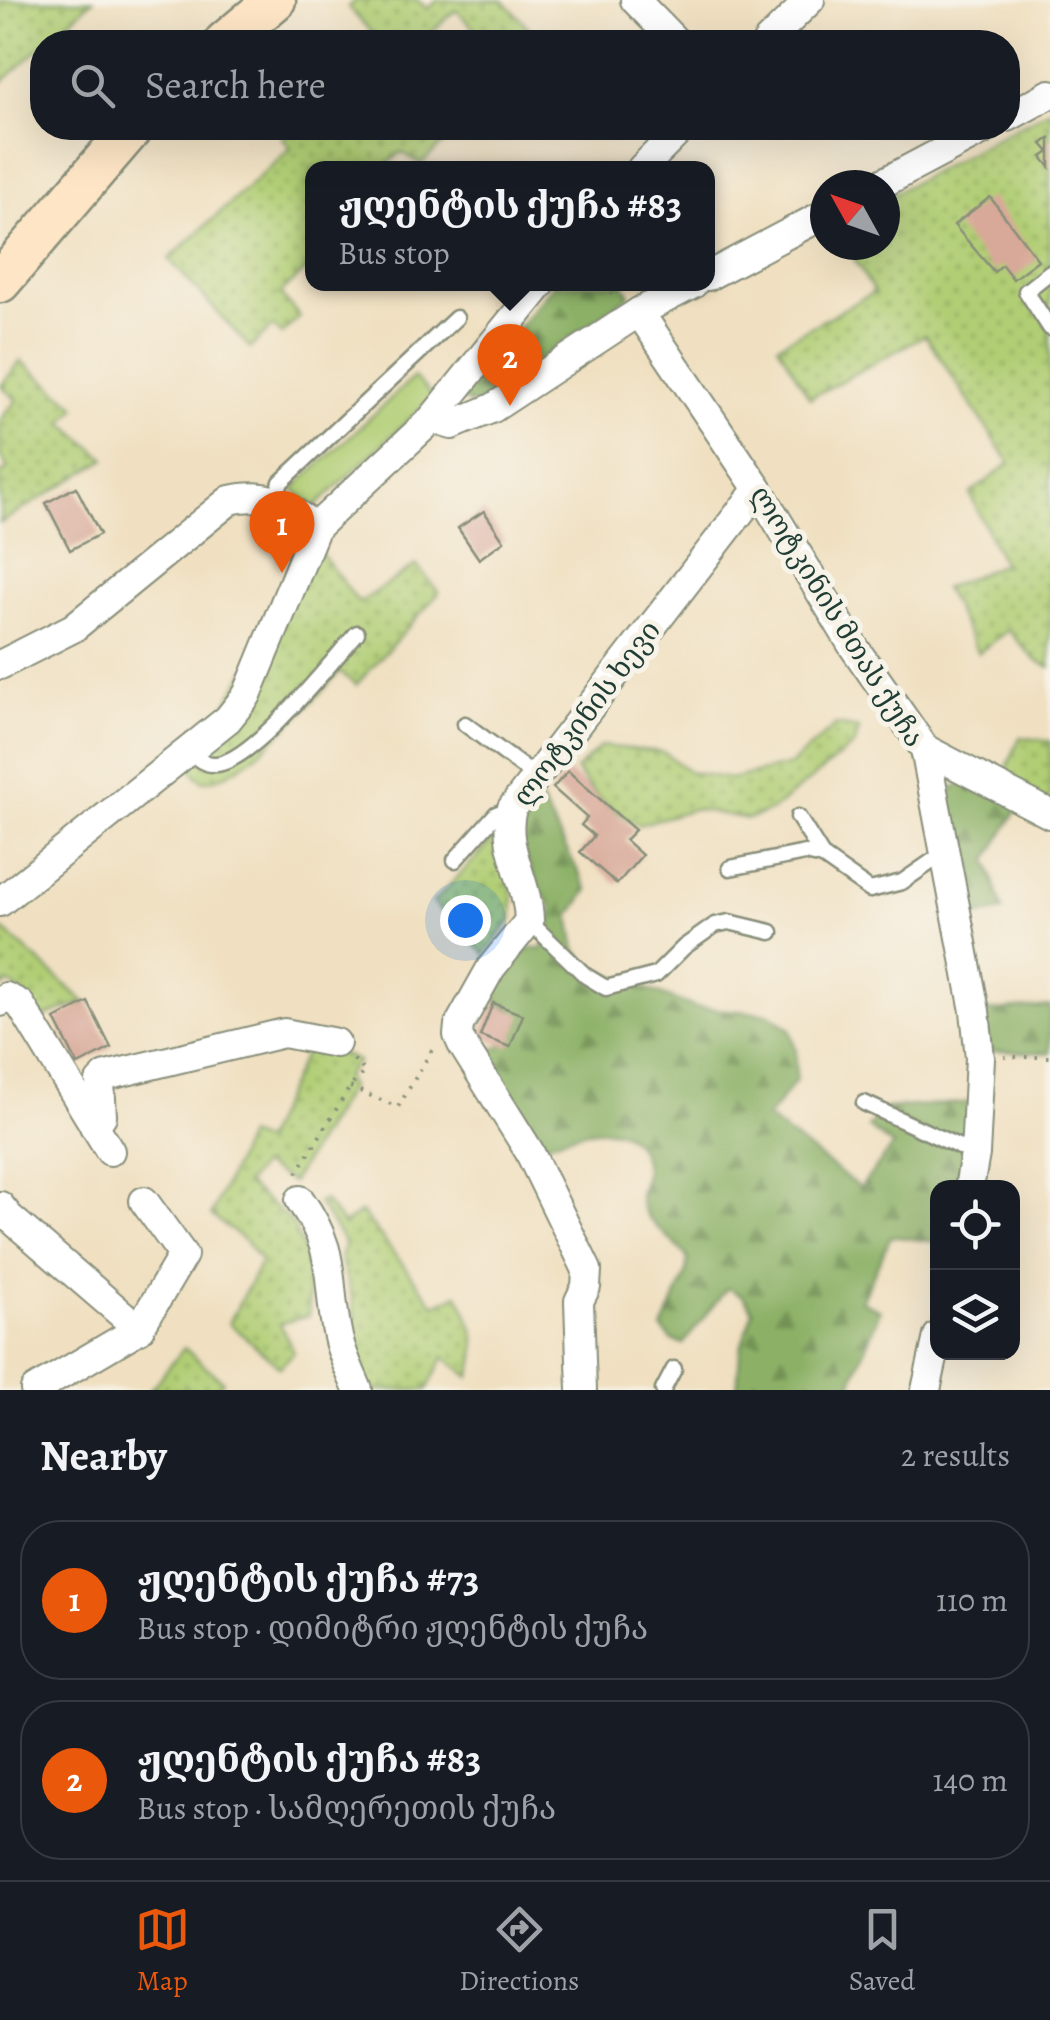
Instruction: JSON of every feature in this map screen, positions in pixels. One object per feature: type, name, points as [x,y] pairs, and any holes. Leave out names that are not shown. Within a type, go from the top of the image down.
[{"type":"street","points":[[240,30],[275,0]]},
{"type":"street","points":[[635,0],[664,30]]},
{"type":"street","points":[[779,30],[810,0]]},
{"type":"street","points":[[1020,110],[1050,94]]},
{"type":"street","points":[[0,282],[122,140]]},
{"type":"street","points":[[649,161],[670,140]]},
{"type":"street","points":[[900,174],[964,140]]},
{"type":"street","points":[[715,272],[810,222]]},
{"type":"street","points":[[0,902],[228,719],[248,695],[316,528],[432,418],[535,291]]},
{"type":"street","points":[[432,418],[452,425],[492,408],[640,312],[680,291]]},
{"type":"street","name":"ლოტკინის მთას ქუჩა","points":[[640,312],[758,488],[853,646],[925,749],[978,1042],[975,1154],[970,1180]]},
{"type":"street","name":"ლოტკინის ხევი","points":[[529,921],[528,900],[506,829],[512,808],[758,488]]},
{"type":"street","points":[[0,665],[73,628],[230,500],[254,495],[275,500],[316,528]]},
{"type":"street","points":[[925,749],[1050,814]]},
{"type":"street","points":[[529,921],[491,968],[459,1026],[458,1035],[529,1150],[587,1270],[580,1301],[582,1390]]},
{"type":"street","points":[[0,1002],[6,997],[20,1004],[110,1151]]},
{"type":"street","points":[[94,1126],[102,1116],[100,1082],[106,1076],[284,1033],[336,1043]]},
{"type":"street","points":[[300,1200],[318,1226],[328,1253],[338,1339],[358,1390]]},
{"type":"street","points":[[35,1390],[139,1329],[183,1256],[144,1201]]},
{"type":"street","points":[[0,1206],[139,1329]]},
{"type":"street","points":[[926,1390],[933,1360]]},
{"type":"lane","points":[[1050,272],[1026,292],[1050,328]]},
{"type":"lane","points":[[275,500],[281,482],[456,318]]},
{"type":"lane","points":[[189,750],[202,762],[228,761],[270,731],[358,633]]},
{"type":"lane","points":[[465,724],[536,777]]},
{"type":"lane","points":[[456,860],[496,814],[512,808]]},
{"type":"lane","points":[[798,817],[823,857],[870,890],[902,882],[944,853]]},
{"type":"lane","points":[[730,868],[795,854],[823,857]]},
{"type":"lane","points":[[529,921],[586,976],[606,988],[656,975],[684,947],[715,925],[728,922],[772,932]]},
{"type":"lane","points":[[864,1103],[975,1154]]},
{"type":"lane","points":[[663,1390],[674,1368]]},
{"type":"path","points":[[350,1087],[398,1107],[439,1037]]},
{"type":"path","points":[[300,1200],[292,1182],[350,1087],[365,1070],[336,1043]]},
{"type":"path","points":[[1006,1057],[1050,1058]]},
{"type":"green space","points":[[0,0],[93,0],[60,30],[30,30],[30,57],[0,84]]},
{"type":"green space","points":[[356,0],[418,0],[427,9],[438,0],[503,0],[531,30],[475,30],[456,10],[434,30],[369,30],[348,7]]},
{"type":"green space","points":[[1050,109],[1050,667],[1035,660],[1008,630],[978,653],[944,588],[1003,564],[970,494],[1010,463],[925,335],[810,398],[778,345],[874,292],[855,260],[900,260],[900,190],[993,140],[1020,140],[1020,125]]},
{"type":"green space","points":[[284,140],[447,140],[424,161],[401,152],[391,161],[305,161],[305,271],[280,294],[300,317],[281,334],[273,326],[250,348],[169,259],[291,148]]},
{"type":"green space","points":[[548,291],[627,291],[630,295],[480,402],[469,404],[461,397]]},
{"type":"green space","points":[[21,361],[77,407],[63,423],[106,459],[0,523],[0,474],[8,469],[0,456],[0,420],[17,400],[1,386]]},
{"type":"green space","points":[[414,377],[433,397],[313,509],[294,488]]},
{"type":"green space","points":[[319,551],[359,603],[416,565],[439,593],[356,685],[340,672],[256,754],[219,778],[202,781],[188,766]]},
{"type":"green space","points":[[836,725],[859,729],[855,744],[771,811],[748,819],[694,809],[638,825],[603,801],[576,770],[601,746],[663,752],[690,772],[730,779],[790,765]]},
{"type":"green space","points":[[1020,737],[1050,741],[1050,808],[1002,780]]},
{"type":"green space","points":[[964,783],[1020,804],[988,860],[1003,911],[962,919],[945,799],[954,787]]},
{"type":"green space","points":[[537,794],[588,890],[570,916],[576,950],[590,967],[694,1007],[770,1014],[790,1029],[796,1050],[796,1080],[767,1118],[860,1188],[893,1146],[868,1127],[886,1108],[976,1102],[964,1180],[930,1180],[930,1241],[891,1236],[861,1301],[880,1310],[849,1390],[737,1390],[740,1351],[753,1311],[743,1296],[727,1288],[683,1344],[672,1340],[662,1329],[685,1277],[688,1259],[642,1207],[645,1169],[640,1150],[631,1138],[602,1130],[537,1147],[481,1051],[500,1047],[520,1022],[513,1011],[488,996],[517,954],[535,947],[541,950],[550,931],[552,906],[540,890],[514,832]]},
{"type":"green space","points":[[501,824],[513,899],[512,919],[485,954],[433,903],[489,844],[486,840]]},
{"type":"green space","points":[[0,927],[85,1002],[38,1019],[27,996],[8,983],[0,990]]},
{"type":"green space","points":[[1050,1006],[1050,1053],[987,1051],[983,1012]]},
{"type":"green space","points":[[310,1042],[358,1061],[345,1077],[350,1087],[292,1182],[261,1165],[246,1184],[292,1222],[307,1262],[309,1315],[280,1324],[294,1352],[280,1367],[229,1323],[261,1261],[245,1241],[211,1215],[247,1136],[263,1142]]},
{"type":"green space","points":[[324,1200],[343,1225],[361,1212],[435,1305],[458,1294],[474,1334],[470,1377],[444,1357],[427,1390],[368,1390],[358,1370],[353,1301],[340,1256],[345,1244],[318,1203]]},
{"type":"green space","points":[[184,1348],[223,1381],[215,1390],[150,1390]]},
{"type":"building","points":[[1050,138],[1050,167],[1042,157],[1049,152],[1042,144]]},
{"type":"building","points":[[990,197],[1038,260],[1013,279],[1002,265],[994,272],[954,225]]},
{"type":"building","points":[[76,487],[100,534],[70,550],[46,503]]},
{"type":"building","points":[[484,511],[504,541],[479,559],[458,528]]},
{"type":"building","points":[[568,771],[635,830],[625,840],[642,855],[617,884],[580,852],[594,836],[581,825],[587,818],[553,788]]},
{"type":"building","points":[[88,1002],[111,1048],[78,1065],[55,1019]]},
{"type":"building","points":[[493,1003],[523,1015],[510,1047],[480,1036]]},
{"type":"place","name":"ჟღენტის ქუჩა #83","points":[[510,406]]},
{"type":"place","name":"ჟღენტის ქუჩა #73","points":[[282,573]]}]
